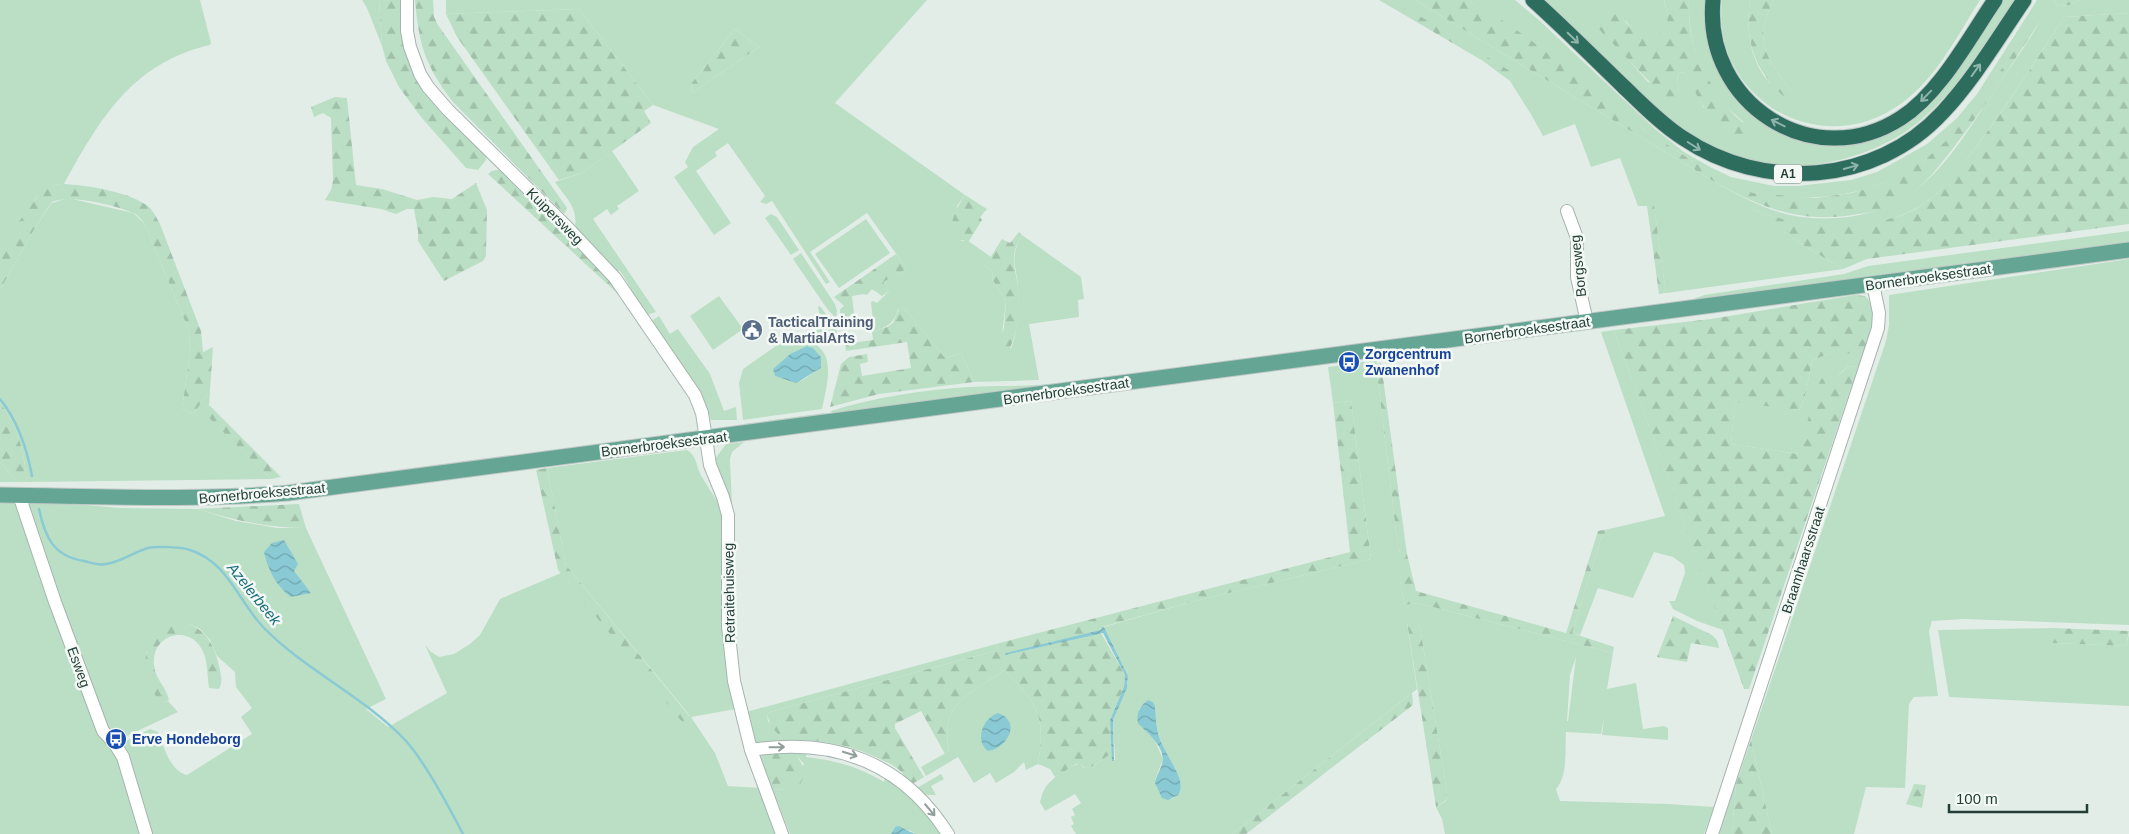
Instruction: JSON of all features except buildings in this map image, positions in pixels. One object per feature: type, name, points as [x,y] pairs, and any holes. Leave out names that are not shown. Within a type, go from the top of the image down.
[{"type":"highway","name":"A1","points":[[1533,0],[1643,105],[1682,138],[1702,150],[1742,166],[1770,173],[1792,175],[1825,173],[1854,167],[1884,155],[1912,138],[1941,114],[1962,90],[2024,0]]},
{"type":"highway","points":[[1714,0],[1714,35],[1719,58],[1729,78],[1743,97],[1765,116],[1792,130],[1826,138],[1853,136],[1869,132],[1901,118],[1915,107],[1948,70],[1995,0]]},
{"type":"main road","name":"Bornerbroeksestraat","points":[[0,495],[193,498],[243,497],[288,493],[2129,250]]},
{"type":"street","name":"Kuipersweg","points":[[407,0],[409,39],[420,74],[448,110],[567,227],[615,278],[695,395],[702,413],[706,439]]},
{"type":"street","name":"Borgsweg","points":[[1567,211],[1576,238],[1577,277],[1586,322]]},
{"type":"street","name":"Braamhaarsstraat","points":[[1712,834],[1878,328],[1879,313],[1873,284]]},
{"type":"street","name":"Retraitehuisweg","points":[[706,439],[710,465],[728,515],[728,626],[731,665],[739,708],[751,750],[782,834]]},
{"type":"street","name":"Esweg","points":[[19,495],[55,602],[102,731],[116,744],[123,757],[146,834]]},
{"type":"street","points":[[751,750],[768,747],[802,747],[854,755],[901,780],[929,809],[948,834]]},
{"type":"green space","points":[[0,0],[200,0],[211,43],[210,45],[183,53],[159,65],[121,97],[91,137],[64,184],[53,185],[36,198],[0,254]]},
{"type":"green space","points":[[362,0],[379,0],[382,46],[367,8]]},
{"type":"green space","points":[[379,0],[403,0],[406,49],[486,156],[486,160],[478,170],[466,168],[421,117],[399,87],[386,61],[382,46]]},
{"type":"green space","points":[[415,0],[433,0],[434,17],[438,25],[567,208],[565,213],[453,102],[443,89],[430,66],[421,43]]},
{"type":"green space","points":[[446,0],[927,0],[835,103],[965,195],[957,206],[961,241],[967,240],[991,257],[985,266],[993,272],[992,279],[1006,301],[1002,335],[1011,349],[1017,326],[1018,311],[1018,287],[1014,255],[1022,235],[1081,277],[1084,299],[1078,300],[1079,317],[1029,324],[1039,380],[974,382],[961,353],[945,358],[903,307],[898,309],[892,322],[872,332],[871,302],[877,303],[889,291],[882,282],[907,269],[867,213],[810,252],[830,282],[826,284],[772,201],[766,204],[760,202],[765,196],[728,143],[715,152],[717,156],[696,171],[731,223],[714,235],[674,177],[688,167],[685,162],[693,147],[719,129],[653,105],[579,9],[446,14]],"holes":[[[735,29],[759,47],[692,93],[691,84]]]},
{"type":"green space","points":[[1379,0],[1389,0],[1423,18],[1515,74],[1510,81],[1483,61]]},
{"type":"green space","points":[[1389,0],[1415,0],[1718,184],[1746,199],[1785,214],[1811,218],[1843,217],[1875,211],[1904,198],[1928,180],[1964,136],[2040,21],[1965,122],[1925,160],[1890,180],[1864,189],[1850,193],[1796,198],[1745,191],[1720,179],[1654,137],[1535,45],[1466,0],[1515,0],[1539,20],[1655,129],[1684,152],[1731,177],[1774,186],[1798,186],[1851,180],[1877,172],[1927,144],[1957,118],[1977,94],[2037,0],[2054,0],[2058,6],[2070,5],[2080,0],[2129,0],[2129,13],[2064,17],[2003,110],[1960,169],[1935,195],[1907,213],[1891,219],[1858,226],[1823,227],[1793,222],[1752,209],[1806,247],[1843,269],[1666,293],[1654,206],[1638,206],[1620,158],[1591,167],[1575,124],[1543,136],[1510,81],[1514,75],[1444,31]]},
{"type":"green space","points":[[1415,0],[1466,0],[1493,14],[1528,38],[1643,129],[1727,183],[1753,193],[1815,198],[1852,193],[1883,183],[1925,160],[1946,141],[1983,97],[2035,19],[2040,21],[1968,128],[1939,167],[1918,188],[1902,200],[1881,209],[1839,217],[1820,217],[1803,216],[1769,208],[1718,184]]},
{"type":"green space","points":[[1541,0],[1664,0],[1668,23],[1664,32],[1650,36],[1639,34],[1625,20],[1626,57],[1648,82],[1679,94],[1677,73],[1683,72],[1704,108],[1745,123],[1731,111],[1710,84],[1696,52],[1691,35],[1689,0],[1707,0],[1740,100],[1828,142],[1912,115],[1998,0],[2014,0],[1983,47],[1948,93],[1922,119],[1905,132],[1887,143],[1845,159],[1801,166],[1780,166],[1759,163],[1728,154],[1687,135],[1673,126]]},
{"type":"green space","points":[[1664,0],[1689,0],[1691,32],[1698,59],[1711,85],[1732,113],[1750,130],[1749,135],[1740,136],[1731,133],[1716,122],[1704,107],[1683,72],[1677,73],[1679,94],[1674,101],[1669,102],[1593,23],[1609,9],[1617,10],[1630,27],[1637,32],[1654,35],[1664,31],[1667,27],[1667,11]]},
{"type":"green space","points":[[1722,0],[1750,0],[1748,21],[1750,43],[1757,64],[1769,82],[1794,94],[1783,81],[1766,52],[1763,35],[1764,26],[1773,0],[1980,0],[1932,74],[1907,99],[1893,109],[1862,123],[1831,126],[1800,121],[1773,109],[1750,89],[1733,64],[1723,34]]},
{"type":"green space","points":[[1750,0],[1773,0],[1764,26],[1764,43],[1766,52],[1774,67],[1794,94],[1795,98],[1793,100],[1785,97],[1774,87],[1755,57],[1751,46],[1748,24]]},
{"type":"green space","points":[[2054,0],[2080,0],[2070,5],[2058,6]]},
{"type":"green space","points":[[579,9],[653,105],[644,111],[651,123],[582,173],[559,180],[457,37],[446,14]]},
{"type":"green space","points":[[2129,13],[2129,224],[1867,259],[1843,269],[1806,247],[1750,208],[1796,222],[1827,226],[1876,222],[1914,210],[1936,194],[1966,161],[2012,97],[2064,17]]},
{"type":"green space","points":[[735,29],[759,47],[692,93],[691,84]]},
{"type":"green space","points":[[335,97],[347,98],[356,185],[382,189],[417,200],[433,197],[452,199],[476,183],[487,210],[486,256],[483,261],[444,281],[418,241],[414,209],[407,209],[396,214],[381,209],[325,200],[331,190],[333,180],[331,118],[323,113],[314,117],[311,107]]},
{"type":"green space","points":[[612,151],[639,191],[617,206],[619,209],[611,215],[607,209],[593,219],[656,312],[646,315],[620,271],[614,270],[575,228],[573,208],[555,182],[582,173]]},
{"type":"green space","points":[[502,169],[597,262],[631,306],[488,174]]},
{"type":"green space","points":[[64,184],[96,188],[121,194],[142,202],[150,208],[160,224],[201,331],[203,352],[213,347],[210,391],[193,414],[182,408],[189,360],[190,333],[144,223],[136,215],[115,207],[80,200],[69,199],[52,202],[36,226],[0,290],[0,254],[7,240],[27,210],[45,189],[54,185]]},
{"type":"green space","points":[[965,195],[987,209],[980,217],[982,220],[969,241],[954,239],[952,233],[952,221]]},
{"type":"green space","points":[[68,198],[133,213],[144,223],[190,333],[189,360],[182,408],[193,414],[210,391],[209,405],[204,412],[271,479],[27,482],[16,430],[0,403],[0,290],[36,226],[52,203]]},
{"type":"green space","points":[[1654,205],[1666,293],[1659,294],[1647,206]]},
{"type":"green space","points":[[771,214],[777,217],[799,250],[791,255],[765,218]]},
{"type":"green space","points":[[866,219],[890,253],[839,288],[815,254]]},
{"type":"green space","points":[[2129,231],[2129,243],[1678,305],[1704,295],[1844,274],[1868,266]]},
{"type":"green space","points":[[1019,232],[1022,235],[1015,250],[1014,260],[1019,304],[1014,339],[1007,354],[996,350],[1004,328],[1006,301],[992,279],[993,272],[985,266],[1002,239],[1010,243]]},
{"type":"green space","points":[[801,253],[835,304],[836,318],[828,310],[793,259]]},
{"type":"green space","points":[[896,254],[907,269],[883,282],[889,291],[882,296],[872,289],[867,295],[852,296],[854,314],[850,315],[851,328],[842,329],[840,309],[844,306],[834,297]]},
{"type":"green space","points":[[2129,259],[2129,625],[1963,619],[1932,621],[1929,631],[1938,696],[1914,697],[1909,704],[1905,788],[1866,787],[1854,834],[1772,834],[1751,740],[1886,341],[1889,325],[1889,295]]},
{"type":"green space","points":[[1855,295],[1865,296],[1870,302],[1873,316],[1869,338],[1863,353],[1828,354],[1813,360],[1804,400],[1799,410],[1735,402],[1731,444],[1798,454],[1818,385],[1823,376],[1837,375],[1848,366],[1858,367],[1749,689],[1744,689],[1614,330],[1711,319]]},
{"type":"green space","points":[[719,296],[743,329],[713,350],[690,316]]},
{"type":"green space","points":[[820,306],[833,324],[822,327],[818,307]]},
{"type":"green space","points":[[900,306],[903,307],[945,358],[961,353],[974,382],[879,394],[830,407],[841,364],[849,357],[867,354],[868,362],[860,364],[862,376],[911,368],[907,342],[846,351],[845,344],[873,340],[872,332],[893,323]]},
{"type":"green space","points":[[659,316],[670,334],[678,329],[710,374],[724,411],[736,407],[737,420],[711,420],[705,404],[651,324]]},
{"type":"green space","points":[[834,326],[838,334],[827,344],[808,332]]},
{"type":"green space","points":[[1614,330],[1723,630],[1697,621],[1673,609],[1669,601],[1675,601],[1685,573],[1684,565],[1673,557],[1654,552],[1633,598],[1598,588],[1580,635],[1572,633],[1601,538],[1609,529],[1665,516],[1601,332]]},
{"type":"green space","points":[[794,338],[808,341],[818,347],[824,354],[828,363],[828,373],[822,409],[743,420],[739,383],[743,369],[783,341]],"holes":[[[807,346],[813,348],[821,357],[821,368],[801,381],[775,376],[773,369],[790,354]]]},
{"type":"green space","points":[[1863,353],[1858,367],[1848,366],[1828,388],[1813,415],[1799,454],[1731,444],[1735,401],[1799,410],[1804,400],[1813,360],[1828,354]]},
{"type":"green space","points":[[1378,360],[1376,364],[1400,552],[1400,581],[1405,605],[1417,603],[1613,653],[1607,689],[1636,683],[1643,729],[1664,726],[1668,728],[1668,740],[1602,735],[1604,718],[1601,734],[1566,732],[1564,770],[1560,784],[1556,789],[1560,801],[1714,807],[1704,834],[1445,834],[1442,819],[1436,807],[1446,801],[1447,792],[1420,627],[1418,624],[1407,623],[1417,689],[1232,834],[1076,834],[1071,826],[1074,824],[1071,817],[1075,815],[1072,809],[1081,803],[1075,794],[1045,811],[1040,802],[1043,793],[1046,786],[1059,774],[1075,765],[1080,764],[1084,768],[1093,766],[1112,753],[1112,761],[1115,760],[1113,720],[1128,683],[1128,676],[1104,627],[1191,602],[1371,559],[1351,401],[1333,403],[1328,367]],"holes":[[[1576,657],[1568,721],[1567,721],[1570,675]],[[1148,700],[1155,706],[1159,738],[1179,778],[1180,792],[1172,799],[1155,780],[1163,759],[1155,741],[1145,730],[1139,709]]]},
{"type":"green space","points":[[1381,363],[1407,554],[1416,591],[1566,633],[1598,531],[1609,529],[1601,538],[1572,633],[1614,647],[1613,653],[1417,603],[1405,605],[1400,581],[1400,552],[1376,364]]},
{"type":"green space","points":[[1061,383],[1058,387],[835,415],[831,411],[882,398],[934,390]]},
{"type":"green space","points":[[1351,401],[1371,559],[1191,602],[1102,627],[1101,633],[1125,675],[1124,687],[1110,720],[1112,753],[1093,766],[1085,768],[1080,764],[1076,764],[1055,777],[1050,769],[1038,764],[1041,733],[1037,711],[1025,692],[1004,670],[970,693],[954,710],[949,721],[947,734],[949,751],[945,754],[921,711],[895,724],[895,728],[924,777],[912,784],[906,780],[903,773],[897,768],[871,755],[846,746],[809,740],[782,739],[771,726],[767,715],[770,712],[998,650],[996,644],[1350,552],[1333,403]]},
{"type":"green space","points":[[0,403],[16,430],[27,482],[17,482],[0,462]]},
{"type":"green space","points":[[209,405],[281,477],[271,479],[203,412]]},
{"type":"green space","points":[[824,413],[822,416],[751,428],[744,424]]},
{"type":"green space","points":[[744,442],[732,452],[730,459],[732,504],[715,459],[726,444]]},
{"type":"green space","points":[[687,450],[695,459],[700,473],[717,501],[723,517],[736,709],[691,717],[715,753],[728,786],[760,788],[778,834],[150,834],[122,745],[124,742],[150,729],[158,732],[172,764],[181,773],[187,775],[252,734],[241,717],[252,708],[236,687],[235,672],[217,656],[210,640],[200,629],[188,623],[168,625],[146,652],[164,703],[168,701],[178,712],[122,738],[113,738],[105,731],[28,506],[32,501],[40,501],[120,508],[197,509],[236,521],[277,528],[306,528],[386,699],[366,709],[388,727],[447,693],[425,645],[439,657],[454,654],[480,635],[500,599],[561,573],[683,722],[690,716],[566,565],[547,468]]},
{"type":"green space","points":[[0,462],[17,482],[0,482]]},
{"type":"green space","points":[[547,468],[566,565],[690,717],[683,723],[558,570],[536,470]]},
{"type":"green space","points":[[0,500],[8,500],[17,504],[115,749],[143,834],[0,834]]},
{"type":"green space","points":[[299,504],[306,528],[278,527],[251,523],[197,509]]},
{"type":"green space","points":[[1673,616],[1712,635],[1717,640],[1719,648],[1691,643],[1687,662],[1657,657]]},
{"type":"green space","points":[[1407,622],[1418,624],[1420,627],[1447,792],[1446,800],[1436,807]]},
{"type":"green space","points":[[188,623],[201,631],[210,642],[218,662],[221,684],[219,689],[209,688],[207,666],[199,644],[183,635],[174,636],[166,639],[159,645],[155,654],[155,670],[169,700],[164,703],[156,697],[148,681],[145,663],[148,646],[152,638],[165,626]]},
{"type":"green space","points":[[2054,628],[2052,643],[2126,646],[2129,634],[2129,706],[1949,697],[1938,630]]},
{"type":"green space","points":[[2054,628],[2129,631],[2126,646],[2051,643]]},
{"type":"green space","points":[[996,644],[998,650],[770,712],[767,715],[768,721],[782,739],[804,739],[804,744],[764,745],[754,743],[746,712]]},
{"type":"green space","points":[[1004,670],[1025,692],[1037,711],[1041,733],[1038,764],[1026,770],[1024,762],[1014,772],[996,783],[990,773],[974,783],[958,757],[926,776],[921,767],[949,751],[947,734],[949,721],[954,710],[970,693]]},
{"type":"green space","points":[[1412,693],[1413,705],[1246,834],[1232,834]]},
{"type":"green space","points":[[1751,740],[1772,834],[1732,834],[1736,784]]},
{"type":"green space","points":[[795,749],[807,750],[806,757],[846,765],[884,782],[886,773],[900,783],[945,834],[914,834],[911,831],[895,827],[891,834],[790,834],[773,790],[787,789],[804,764],[796,755]]},
{"type":"green space","points":[[795,749],[804,769],[800,785],[787,789],[773,790],[761,757],[762,754]]},
{"type":"green space","points":[[941,774],[944,779],[931,786],[936,795],[921,795],[915,789]]},
{"type":"green space","points":[[1736,784],[1732,834],[1717,834]]},
{"type":"green space","points":[[1914,784],[1926,785],[1922,808],[1906,804]]},
{"type":"water","points":[[807,346],[813,348],[821,357],[821,368],[796,383],[775,376],[773,369],[790,354]]},
{"type":"water","points":[[284,540],[298,564],[294,571],[311,593],[291,597],[281,588],[270,571],[264,552],[272,543]]},
{"type":"water","points":[[1104,627],[1128,676],[1127,688],[1113,720],[1114,761],[1112,761],[1110,720],[1124,687],[1125,675],[1103,633],[1005,655],[1006,653],[1101,630]]},
{"type":"water","points":[[1148,700],[1153,702],[1155,706],[1159,737],[1180,782],[1181,789],[1178,795],[1168,800],[1162,798],[1155,783],[1162,764],[1162,752],[1155,741],[1138,723],[1139,710]]},
{"type":"water","points":[[998,713],[1010,722],[1011,728],[1009,735],[1001,745],[988,751],[982,741],[982,730],[988,719]]},
{"type":"water","points":[[899,826],[914,834],[891,834],[895,827]]},
{"type":"waterway","name":"Azelerbeek","points":[[0,399],[21,435],[32,476]]},
{"type":"waterway","name":"Azelerbeek","points":[[39,509],[44,528],[52,544],[65,555],[73,558],[103,565],[148,548],[169,547],[190,550],[214,563],[232,583],[264,628],[280,643],[354,697],[390,725],[406,741],[429,773],[463,834]]},
{"type":"place","name":"TacticalTraining & MartialArts","points":[[752,330]]},
{"type":"place","name":"Zorgcentrum Zwanenhof","points":[[1349,362]]},
{"type":"place","name":"Erve Hondeborg","points":[[116,739]]}]
